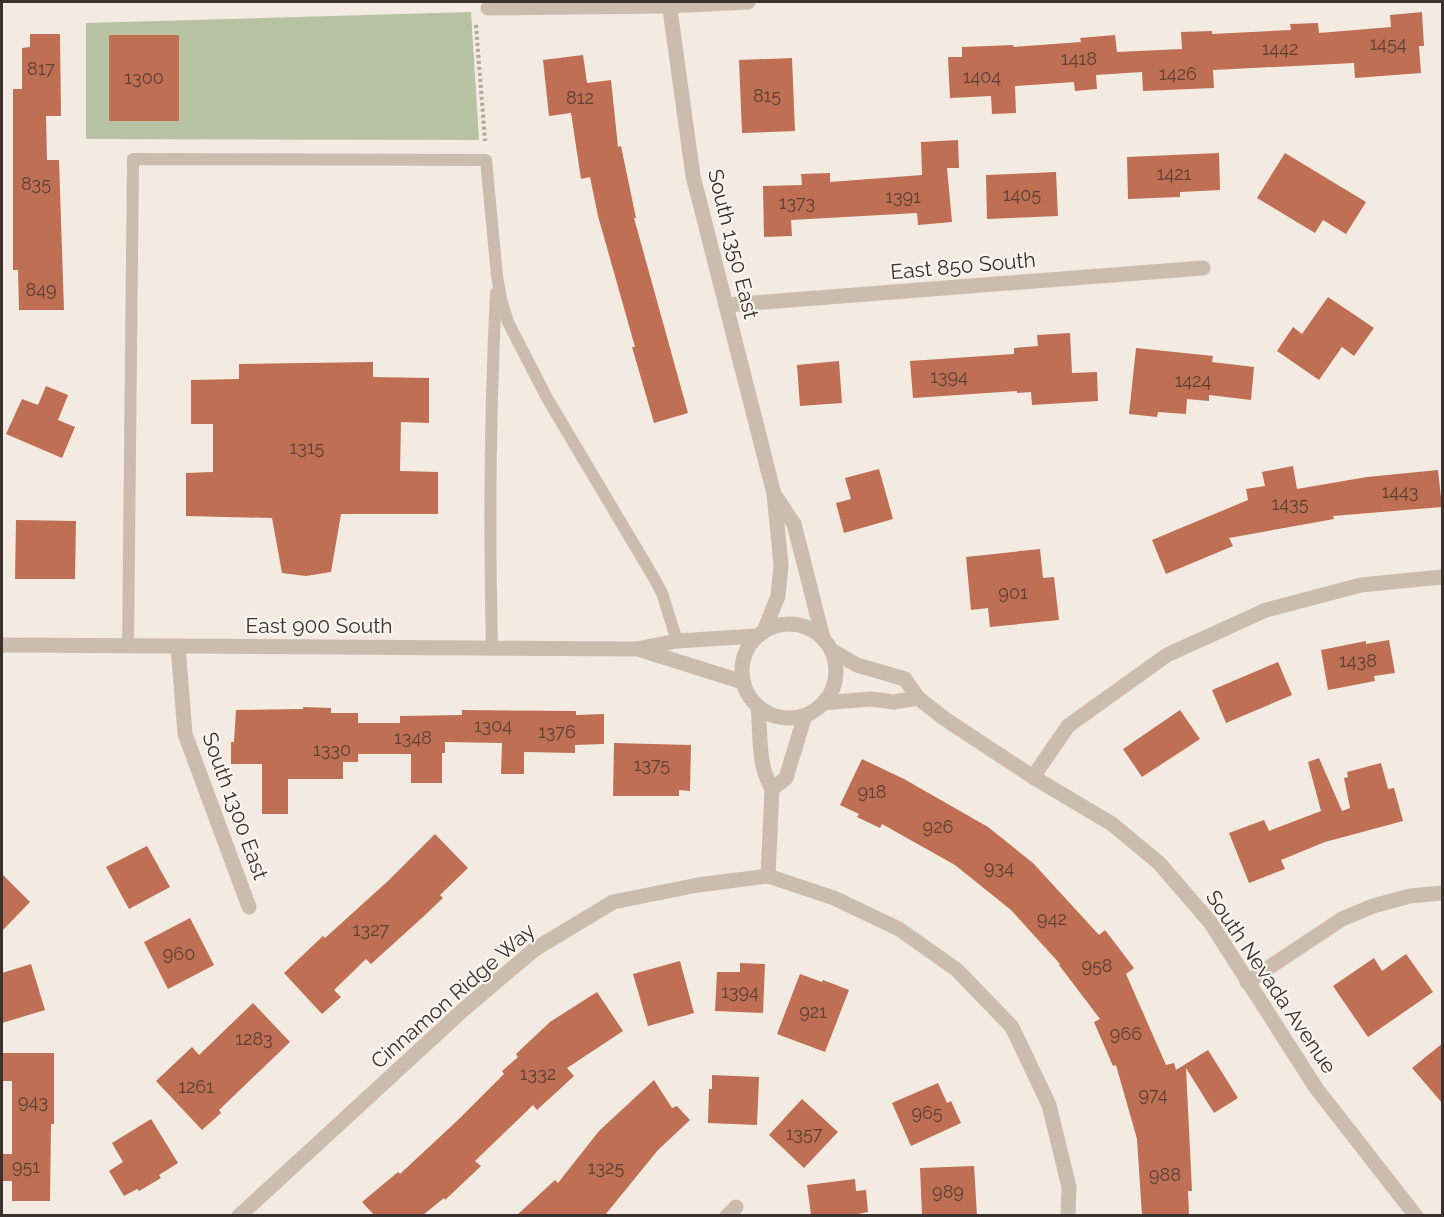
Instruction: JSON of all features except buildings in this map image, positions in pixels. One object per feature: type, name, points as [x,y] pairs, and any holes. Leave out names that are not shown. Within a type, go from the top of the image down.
[{"type":"street","points":[[488,8],[748,2]]},
{"type":"street","name":"South 1350 East","points":[[670,4],[693,176],[774,494],[781,565],[778,596],[761,633]]},
{"type":"street","name":"East 850 South","points":[[726,305],[1203,268]]},
{"type":"street","name":"South 1350 East","points":[[774,494],[794,524],[827,644]]},
{"type":"street","points":[[1033,777],[1068,726],[1167,655],[1266,610],[1360,585],[1443,577]]},
{"type":"street","points":[[780,624],[796,624],[811,629],[827,644],[836,663],[836,678],[831,692],[823,703],[805,715],[780,717],[768,713],[749,695],[741,670],[743,657],[748,646],[761,633],[780,624]]},
{"type":"street","name":"East 900 South","points":[[2,645],[636,648],[677,641],[761,633]]},
{"type":"street","name":"South Nevada Avenue","points":[[827,644],[857,665],[906,679],[918,698],[945,718],[1033,777],[1112,824],[1159,863],[1210,922],[1316,1088],[1416,1215]]},
{"type":"street","name":"South 1300 East","points":[[178,646],[185,734],[249,907]]},
{"type":"street","name":"East 900 South","points":[[636,648],[743,682]]},
{"type":"street","points":[[823,703],[871,699],[894,702],[918,698]]},
{"type":"street","points":[[758,706],[760,753],[764,775],[772,789],[768,876],[834,898],[899,929],[957,970],[1012,1027],[1049,1106],[1069,1187],[1068,1215]]},
{"type":"street","points":[[772,789],[786,778],[805,715]]},
{"type":"street","name":"Cinnamon Ridge Way","points":[[239,1215],[463,1010],[535,949],[613,902],[698,885],[768,876]]},
{"type":"street","points":[[1247,982],[1341,919],[1373,906],[1410,896],[1441,896]]},
{"type":"lane","points":[[128,646],[133,159],[486,160],[497,276],[508,322],[547,398],[662,593],[677,641]]},
{"type":"lane","points":[[492,648],[490,554],[492,357],[497,276]]},
{"type":"path","points":[[476,26],[485,141]]},
{"type":"green space","points":[[471,12],[479,140],[86,139],[86,23]]}]
